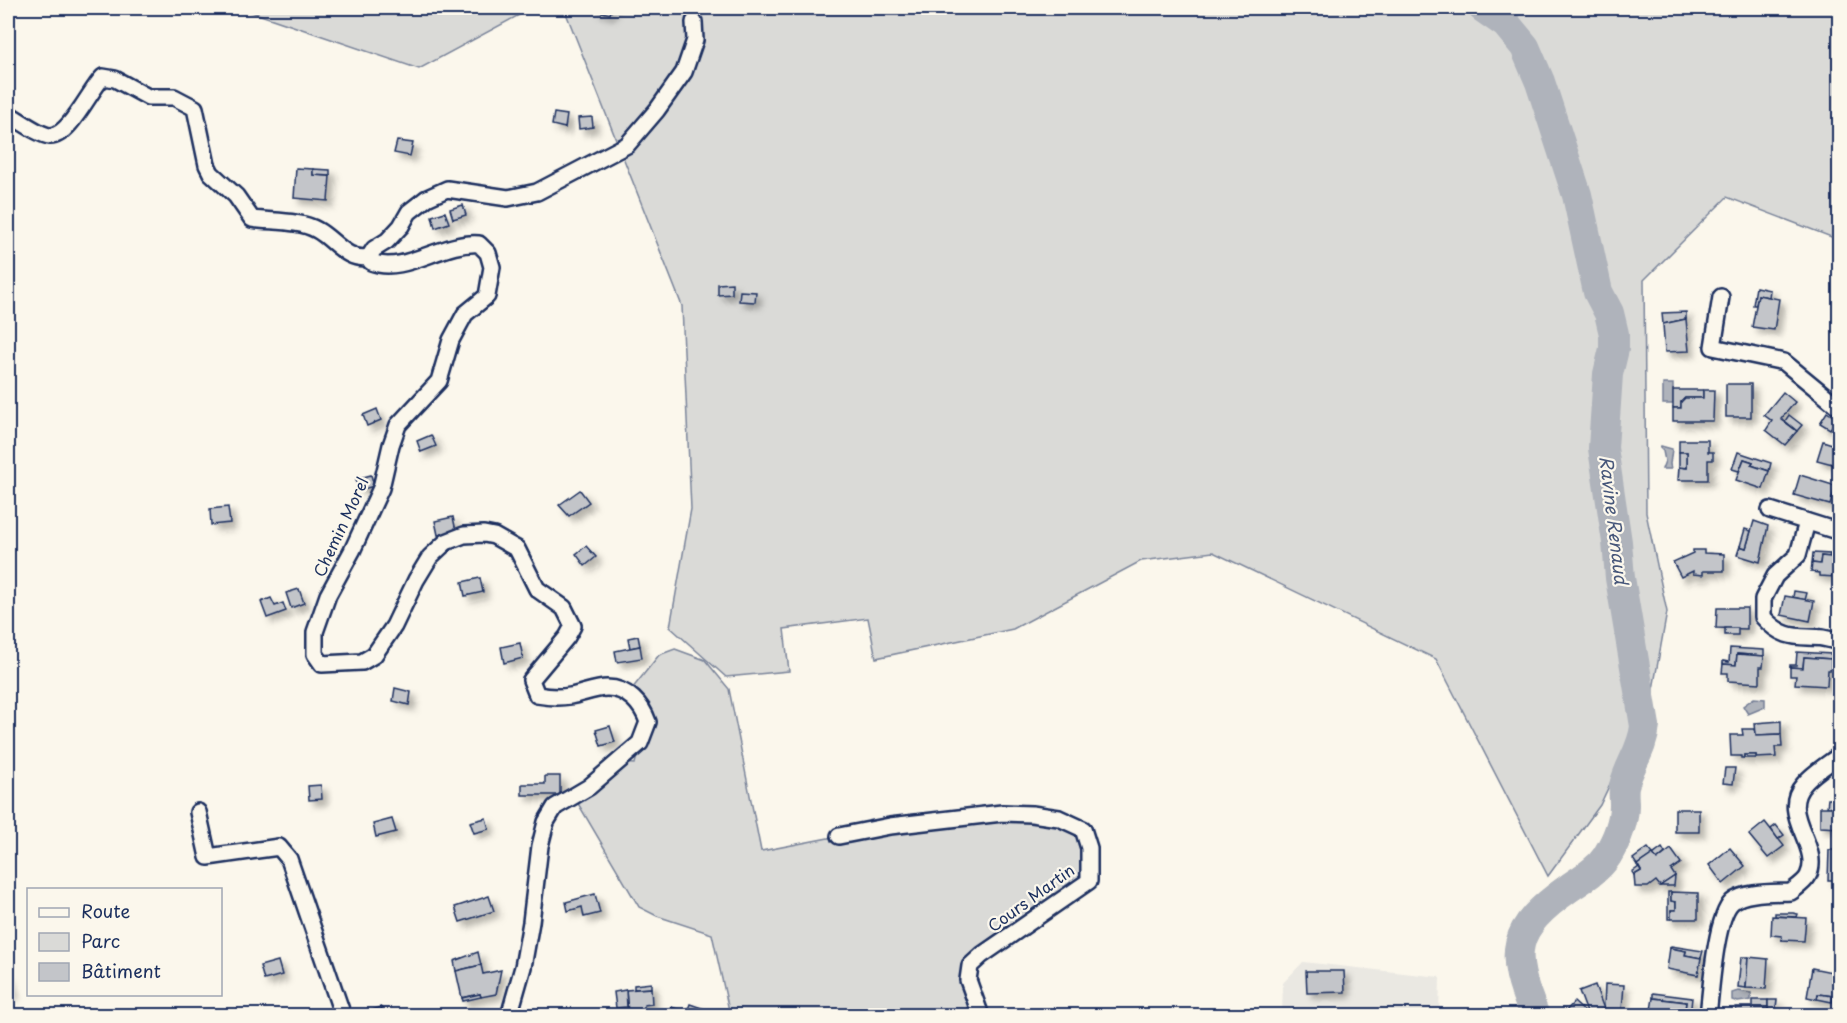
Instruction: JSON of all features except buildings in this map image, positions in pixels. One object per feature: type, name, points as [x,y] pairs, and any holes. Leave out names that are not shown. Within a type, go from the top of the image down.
[{"type":"street","points":[[8,114],[40,132],[51,136],[59,134],[68,127],[103,77],[116,79],[148,97],[174,97],[195,108],[207,165],[211,173],[236,196],[252,219],[308,226],[318,230],[345,252],[360,259],[369,257],[374,249],[387,241],[401,226],[409,212],[427,198],[447,189],[508,198],[537,192],[627,145],[657,110],[684,72],[695,40],[694,22]]},
{"type":"street","name":"Chemin Morel","points":[[369,257],[371,262],[380,266],[405,264],[453,246],[479,244],[488,253],[492,267],[487,296],[465,314],[451,340],[439,381],[398,425],[381,488],[352,551],[328,595],[315,632],[315,654],[322,664],[362,662],[374,655],[394,626],[430,557],[446,542],[464,535],[484,534],[502,539],[517,549],[537,589],[564,608],[573,626],[567,637],[531,680],[537,695],[552,698],[608,688],[628,694],[643,707],[648,722],[640,743],[589,787],[555,807],[546,822],[540,846],[531,922],[522,967],[508,1016]]},
{"type":"street","points":[[1721,297],[1713,347],[1784,362],[1839,408]]},
{"type":"street","points":[[1770,510],[1839,532]]},
{"type":"street","points":[[1807,522],[1798,555],[1775,576],[1763,599],[1763,617],[1774,630],[1793,637],[1821,638],[1839,643]]},
{"type":"street","points":[[1708,1016],[1721,921],[1733,902],[1754,894],[1791,892],[1808,877],[1809,857],[1795,814],[1796,798],[1802,785],[1839,755]]},
{"type":"street","points":[[198,812],[208,857],[279,848],[289,859],[343,1016]]},
{"type":"street","name":"Cours Martin","points":[[839,836],[890,826],[1002,813],[1059,818],[1083,829],[1089,848],[1089,881],[982,955],[970,966],[968,980],[981,1016]]},
{"type":"shaded area","points":[[1663,384],[1673,384],[1673,404],[1663,404]]},
{"type":"shaded area","points":[[1661,446],[1672,449],[1671,469],[1662,469],[1665,461]]},
{"type":"shaded area","points":[[1754,698],[1765,699],[1765,707],[1748,714],[1743,706]]},
{"type":"shaded area","points":[[1303,962],[1440,977],[1439,1015],[1280,1016],[1282,1014],[1283,983]]},
{"type":"shaded area","points":[[1738,991],[1751,993],[1751,1000],[1738,1002],[1732,1000],[1732,993]]},
{"type":"green space","points":[[240,8],[532,8],[419,69]]},
{"type":"green space","points":[[564,8],[1839,8],[1839,240],[1727,197],[1644,280],[1646,513],[1667,612],[1652,695],[1600,805],[1548,876],[1436,659],[1213,552],[1141,561],[1013,629],[876,658],[868,618],[784,629],[789,671],[726,677],[670,627],[691,509],[682,306]]},
{"type":"green space","points":[[675,649],[705,660],[729,689],[761,851],[890,826],[1002,813],[1083,829],[1089,881],[970,966],[981,1015],[730,1015],[712,934],[657,916],[639,907],[573,795],[619,763],[635,764],[648,722],[628,694],[659,655]]},
{"type":"waterway","name":"Ravine Renaud","points":[[1483,8],[1506,24],[1525,47],[1540,82],[1577,195],[1598,292],[1609,313],[1614,334],[1614,349],[1608,374],[1603,448],[1620,578],[1645,726],[1642,742],[1624,786],[1624,811],[1621,825],[1607,856],[1594,870],[1535,916],[1520,943],[1521,975],[1535,1016]]}]
